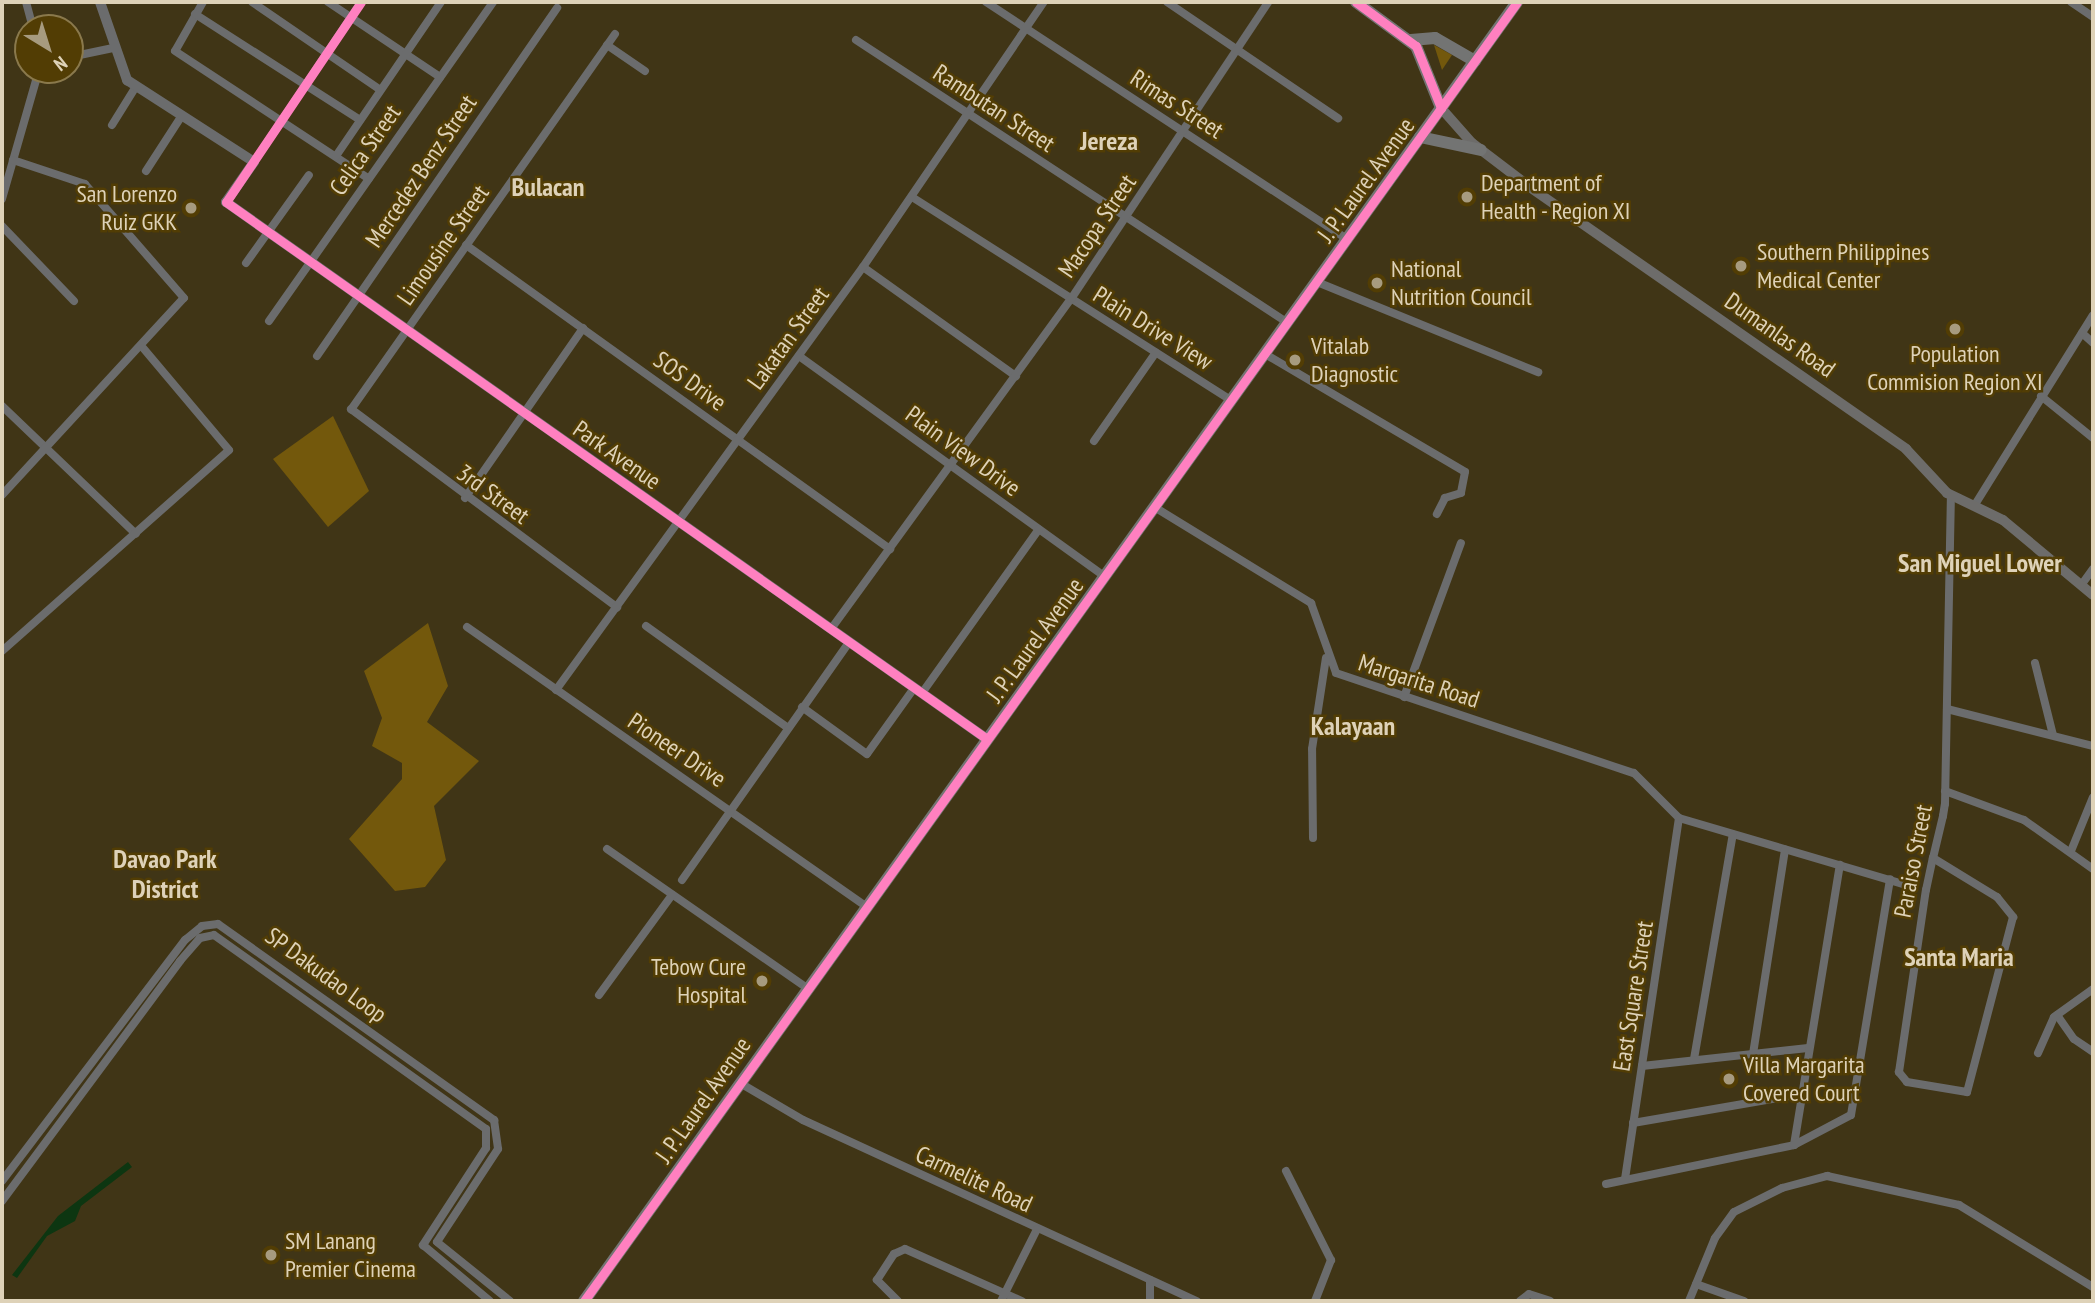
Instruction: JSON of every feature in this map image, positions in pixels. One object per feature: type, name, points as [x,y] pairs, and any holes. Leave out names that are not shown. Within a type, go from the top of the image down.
[{"type":"main road","points":[[1356,2],[1411,40],[1441,108]]},
{"type":"main road","name":"J. P. Laurel Avenue","points":[[584,1301],[1517,2]]},
{"type":"main road","points":[[1411,40],[1435,38],[1475,61]]},
{"type":"main road","name":"Dumanlas Road","points":[[1441,108],[1481,150],[1906,449],[1951,496]]},
{"type":"main road","points":[[1420,138],[1481,150]]},
{"type":"main road","points":[[1951,496],[1976,503],[2093,595]]},
{"type":"street","points":[[100,2],[113,48],[135,88],[254,162],[361,2]]},
{"type":"street","points":[[203,2],[175,51],[369,179]]},
{"type":"street","points":[[252,2],[379,89]]},
{"type":"street","points":[[328,2],[440,76]]},
{"type":"street","points":[[336,156],[379,89],[441,2]]},
{"type":"street","name":"Celica Street","points":[[269,321],[493,2]]},
{"type":"street","name":"Rimas Street","points":[[986,2],[1347,239]]},
{"type":"street","name":"Lakatan Street","points":[[556,690],[863,267],[1044,2]]},
{"type":"street","points":[[1167,2],[1338,118]]},
{"type":"street","name":"Macopa Street","points":[[831,629],[1071,299],[1268,2]]},
{"type":"street","points":[[2071,2],[2093,17]]},
{"type":"street","name":"Mercedez Benz Street","points":[[317,356],[557,8]]},
{"type":"street","points":[[195,14],[360,120]]},
{"type":"street","name":"Limousine Street","points":[[351,409],[615,34]]},
{"type":"street","name":"Rambutan Street","points":[[856,40],[1288,323]]},
{"type":"street","points":[[607,45],[645,71]]},
{"type":"street","points":[[84,54],[113,48]]},
{"type":"street","points":[[2,200],[34,84]]},
{"type":"street","points":[[112,125],[135,88]]},
{"type":"street","points":[[146,171],[181,117]]},
{"type":"street","points":[[2,495],[178,310],[184,293],[85,184],[13,160]]},
{"type":"street","name":"Park Avenue","points":[[254,162],[226,202],[987,739]]},
{"type":"street","points":[[246,263],[309,175]]},
{"type":"street","name":"Plain Drive View","points":[[912,197],[1232,401]]},
{"type":"street","points":[[2,226],[74,301]]},
{"type":"street","name":"SOS Drive","points":[[467,244],[890,549]]},
{"type":"street","points":[[863,267],[1016,376]]},
{"type":"street","points":[[1317,282],[1538,372]]},
{"type":"street","points":[[1976,503],[2040,396],[2093,315]]},
{"type":"street","points":[[465,498],[583,328]]},
{"type":"street","points":[[2082,333],[2093,343]]},
{"type":"street","points":[[2,638],[5,648],[230,449],[143,348]]},
{"type":"street","points":[[1094,441],[1156,352]]},
{"type":"street","points":[[1265,354],[1465,472],[1461,493],[1444,498],[1437,514]]},
{"type":"street","name":"Plain View Drive","points":[[799,356],[1104,577]]},
{"type":"street","points":[[2040,396],[2093,438]]},
{"type":"street","points":[[2,406],[45,450],[136,534]]},
{"type":"street","name":"3rd Street","points":[[351,409],[465,498],[617,607]]},
{"type":"street","name":"Paraiso Street","points":[[1933,858],[1987,890],[2013,917],[1967,1092],[1907,1082],[1899,1072],[1933,858],[1945,791],[1951,496]]},
{"type":"street","name":"Margarita Road","points":[[1156,508],[1311,603],[1326,658],[1348,680],[1634,773],[1679,818]]},
{"type":"street","points":[[802,707],[867,754],[1039,530]]},
{"type":"street","points":[[1404,697],[1461,543]]},
{"type":"street","points":[[2082,584],[2093,569]]},
{"type":"street","name":"Pioneer Drive","points":[[467,626],[866,906]]},
{"type":"street","points":[[646,626],[788,728]]},
{"type":"street","points":[[682,880],[849,642]]},
{"type":"street","points":[[1313,838],[1312,749],[1326,658]]},
{"type":"street","points":[[2035,663],[2053,735]]},
{"type":"street","points":[[1947,709],[2093,747]]},
{"type":"street","points":[[1945,791],[2024,820],[2093,869]]},
{"type":"street","points":[[2071,851],[2093,797]]},
{"type":"street","points":[[1679,818],[1910,886]]},
{"type":"street","name":"East Square Street","points":[[1625,1179],[1679,818]]},
{"type":"street","points":[[1695,1059],[1733,834]]},
{"type":"street","points":[[607,849],[807,988]]},
{"type":"street","points":[[1753,1054],[1785,849]]},
{"type":"street","points":[[1794,1145],[1840,865]]},
{"type":"street","points":[[1606,1184],[1794,1145],[1844,1121],[1855,1107],[1890,879]]},
{"type":"street","points":[[599,995],[672,895]]},
{"type":"street","name":"SP Dakudao Loop","points":[[2,1181],[186,940],[205,924],[231,931],[490,1116],[499,1130],[494,1157],[437,1242],[510,1301]]},
{"type":"street","name":"SP Dakudao Loop","points":[[2,1201],[180,961],[207,935],[225,941],[482,1124],[488,1137],[423,1245],[486,1298]]},
{"type":"street","points":[[2038,1053],[2057,1015],[2093,989]]},
{"type":"street","points":[[2057,1015],[2074,1040],[2093,1052]]},
{"type":"street","points":[[1642,1066],[1808,1048]]},
{"type":"street","points":[[425,1084],[432,1074]]},
{"type":"street","name":"Carmelite Road","points":[[740,1083],[803,1120],[1197,1301]]},
{"type":"street","points":[[1633,1123],[1801,1094]]},
{"type":"street","points":[[1286,1171],[1331,1260],[1315,1301]]},
{"type":"street","points":[[1689,1301],[1715,1238],[1734,1212],[1782,1188],[1840,1176],[1959,1205],[2093,1287]]},
{"type":"street","points":[[1003,1297],[1037,1229]]},
{"type":"street","points":[[898,1301],[877,1280],[901,1249],[1003,1297],[1022,1301]]},
{"type":"street","points":[[1150,1280],[1150,1301]]},
{"type":"street","points":[[1696,1284],[1744,1301]]},
{"type":"street","points":[[486,1298],[489,1286]]},
{"type":"street","points":[[1520,1301],[1529,1294],[1550,1301]]},
{"type":"shaded area","points":[[1434,45],[1452,55],[1442,70]]},
{"type":"shaded area","points":[[333,416],[369,491],[328,527],[273,459]]},
{"type":"shaded area","points":[[428,623],[448,686],[427,722],[479,761],[434,806],[446,860],[425,887],[395,891],[349,839],[402,779],[402,763],[372,746],[382,718],[364,671]]},
{"type":"shaded area","points":[[128,1162],[132,1167],[81,1206],[75,1221],[47,1236],[17,1278],[12,1275],[58,1216]]},
{"type":"cycle path","points":[[361,2],[226,202],[987,739]]},
{"type":"cycle path","points":[[1356,2],[1416,46],[1441,108]]},
{"type":"cycle path","points":[[584,1301],[1517,2]]},
{"type":"place","name":"Department of Health - Region XI","points":[[1467,197]]},
{"type":"place","name":"San Lorenzo Ruiz GKK","points":[[191,208]]},
{"type":"place","name":"Southern Philippines Medical Center","points":[[1741,266]]},
{"type":"place","name":"National Nutrition Council","points":[[1377,283]]},
{"type":"place","name":"Population Commision Region XI","points":[[1955,329]]},
{"type":"place","name":"Vitalab Diagnostic","points":[[1295,360]]},
{"type":"place","name":"Tebow Cure Hospital","points":[[762,981]]},
{"type":"place","name":"Villa Margarita Covered Court","points":[[1729,1079]]},
{"type":"place","name":"SM Lanang Premier Cinema","points":[[271,1255]]},
{"type":"district","name":"Jereza","points":[[1109,141]]},
{"type":"district","name":"Bulacan","points":[[548,187]]},
{"type":"district","name":"San Miguel Lower","points":[[1980,563]]},
{"type":"district","name":"Kalayaan","points":[[1353,726]]},
{"type":"district","name":"Davao Park District","points":[[165,874]]},
{"type":"district","name":"Santa Maria","points":[[1959,957]]}]
